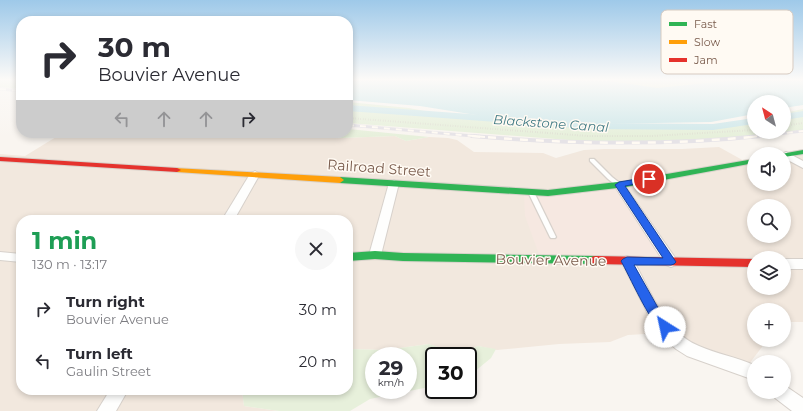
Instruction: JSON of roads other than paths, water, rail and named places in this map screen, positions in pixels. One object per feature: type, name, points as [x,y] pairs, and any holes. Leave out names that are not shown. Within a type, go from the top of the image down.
[{"type":"street","points":[[791,154],[803,152]]},
{"type":"street","points":[[791,158],[803,165]]},
{"type":"street","points":[[0,165],[4,159]]},
{"type":"street","name":"Railroad Street","points":[[4,159],[548,193],[578,191],[619,185],[747,162]]},
{"type":"street","points":[[231,215],[255,174]]},
{"type":"street","points":[[375,255],[394,183]]},
{"type":"street","points":[[619,185],[671,262]]},
{"type":"street","name":"Bouvier Avenue","points":[[353,257],[375,255],[411,258],[747,263]]},
{"type":"street","points":[[0,256],[16,258]]},
{"type":"street","points":[[627,261],[657,317],[673,337],[692,351],[747,371]]},
{"type":"street","points":[[791,264],[803,264]]},
{"type":"street","points":[[106,411],[117,395]]},
{"type":"street","points":[[790,399],[803,409]]},
{"type":"lane","points":[[592,160],[619,185]]},
{"type":"lane","points":[[530,192],[553,237]]},
{"type":"water","points":[[353,99],[747,99],[747,115],[711,122],[599,124],[501,119],[420,106],[353,100]]},
{"type":"water","points":[[791,99],[803,99],[803,105],[791,107]]},
{"type":"waterway","name":"Blackstone Canal","points":[[353,108],[590,126],[713,127],[747,122]]},
{"type":"waterway","name":"Blackstone Canal","points":[[791,116],[803,114]]},
{"type":"railway","points":[[353,125],[485,137]]},
{"type":"railway","points":[[791,132],[803,131]]},
{"type":"railway","points":[[472,136],[544,141],[616,143],[653,143],[747,137]]}]
